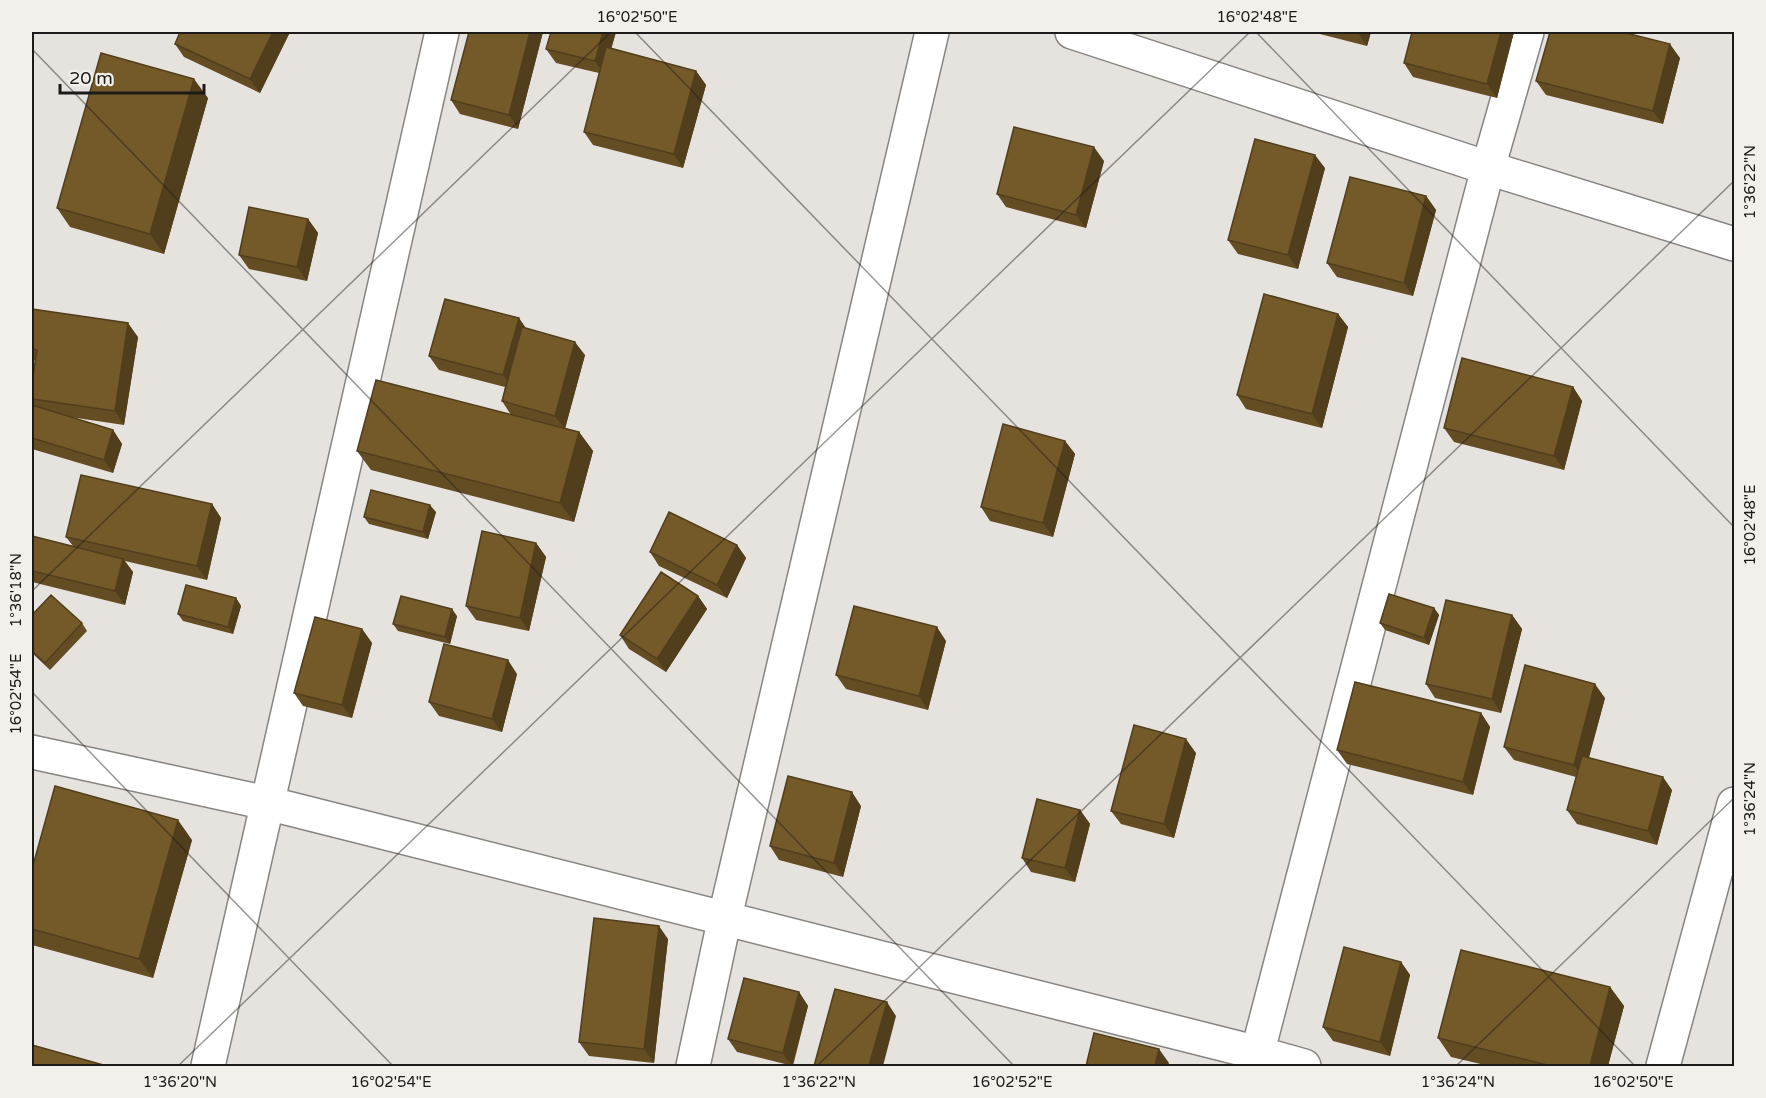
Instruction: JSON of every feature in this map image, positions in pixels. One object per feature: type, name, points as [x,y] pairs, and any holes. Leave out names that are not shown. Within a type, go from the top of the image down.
[{"type":"street","points":[[208,1066],[442,32]]},
{"type":"street","points":[[693,1066],[725,917],[932,32]]},
{"type":"street","points":[[1072,32],[1488,168],[1734,244]]},
{"type":"street","points":[[1256,1060],[1488,168],[1527,32]]},
{"type":"street","points":[[32,752],[267,803],[725,917],[1256,1060],[1304,1066]]},
{"type":"street","points":[[1663,1066],[1734,804]]},
{"type":"building","points":[[180,32],[273,32],[250,79],[175,44]]},
{"type":"building","points":[[469,32],[530,32],[509,115],[451,100]]},
{"type":"building","points":[[551,32],[603,32],[595,61],[546,49]]},
{"type":"building","points":[[1412,32],[1501,32],[1487,84],[1404,63]]},
{"type":"building","points":[[1550,32],[1622,32],[1670,44],[1653,111],[1536,81]]},
{"type":"building","points":[[606,47],[696,71],[674,154],[584,132]]},
{"type":"building","points":[[101,53],[194,79],[150,234],[57,208]]},
{"type":"building","points":[[1014,127],[1094,147],[1076,215],[997,194]]},
{"type":"building","points":[[1255,139],[1315,155],[1288,255],[1228,240]]},
{"type":"building","points":[[1350,177],[1426,196],[1404,283],[1327,263]]},
{"type":"building","points":[[249,207],[308,219],[297,267],[239,255]]},
{"type":"building","points":[[1264,294],[1338,314],[1312,414],[1237,395]]},
{"type":"building","points":[[445,299],[519,318],[503,375],[429,356]]},
{"type":"building","points":[[32,309],[128,323],[115,411],[32,399],[37,350],[32,349]]},
{"type":"building","points":[[522,327],[575,342],[555,416],[502,401]]},
{"type":"building","points":[[1462,358],[1573,387],[1554,456],[1444,428]]},
{"type":"building","points":[[376,380],[579,432],[560,503],[357,451]]},
{"type":"building","points":[[32,405],[113,430],[104,460],[32,438]]},
{"type":"building","points":[[1003,424],[1065,441],[1043,523],[981,507]]},
{"type":"building","points":[[81,475],[212,504],[197,566],[66,537]]},
{"type":"building","points":[[371,490],[430,505],[423,532],[364,517]]},
{"type":"building","points":[[669,512],[737,545],[717,585],[650,552]]},
{"type":"building","points":[[482,531],[536,543],[520,618],[466,606]]},
{"type":"building","points":[[32,536],[123,559],[115,591],[32,571]]},
{"type":"building","points":[[661,572],[698,596],[657,659],[620,635]]},
{"type":"building","points":[[186,585],[236,598],[228,627],[178,614]]},
{"type":"building","points":[[1389,594],[1434,608],[1424,638],[1380,623]]},
{"type":"building","points":[[51,595],[82,623],[45,663],[32,651],[32,615]]},
{"type":"building","points":[[401,596],[452,609],[445,637],[393,624]]},
{"type":"building","points":[[1446,600],[1512,615],[1492,699],[1426,684]]},
{"type":"building","points":[[854,606],[937,627],[919,696],[836,675]]},
{"type":"building","points":[[315,617],[362,629],[342,705],[294,693]]},
{"type":"building","points":[[444,644],[508,660],[492,719],[429,702]]},
{"type":"building","points":[[1525,665],[1595,684],[1574,765],[1504,747]]},
{"type":"building","points":[[1355,682],[1481,713],[1463,782],[1337,750]]},
{"type":"building","points":[[1134,725],[1186,739],[1164,824],[1111,811]]},
{"type":"building","points":[[1582,756],[1663,777],[1648,831],[1567,810]]},
{"type":"building","points":[[788,776],[852,792],[834,863],[770,846]]},
{"type":"building","points":[[55,786],[178,820],[139,959],[32,929],[32,869]]},
{"type":"building","points":[[1037,799],[1080,810],[1065,868],[1022,858]]},
{"type":"building","points":[[594,918],[659,926],[644,1049],[579,1042]]},
{"type":"building","points":[[1344,947],[1401,962],[1380,1042],[1323,1027]]},
{"type":"building","points":[[1461,950],[1610,987],[1590,1066],[1551,1066],[1438,1038]]},
{"type":"building","points":[[744,978],[799,992],[783,1053],[728,1039]]},
{"type":"building","points":[[835,989],[887,1002],[869,1066],[814,1066]]},
{"type":"building","points":[[1094,1033],[1159,1049],[1155,1066],[1086,1066]]},
{"type":"building","points":[[32,1045],[107,1066],[32,1066]]}]
